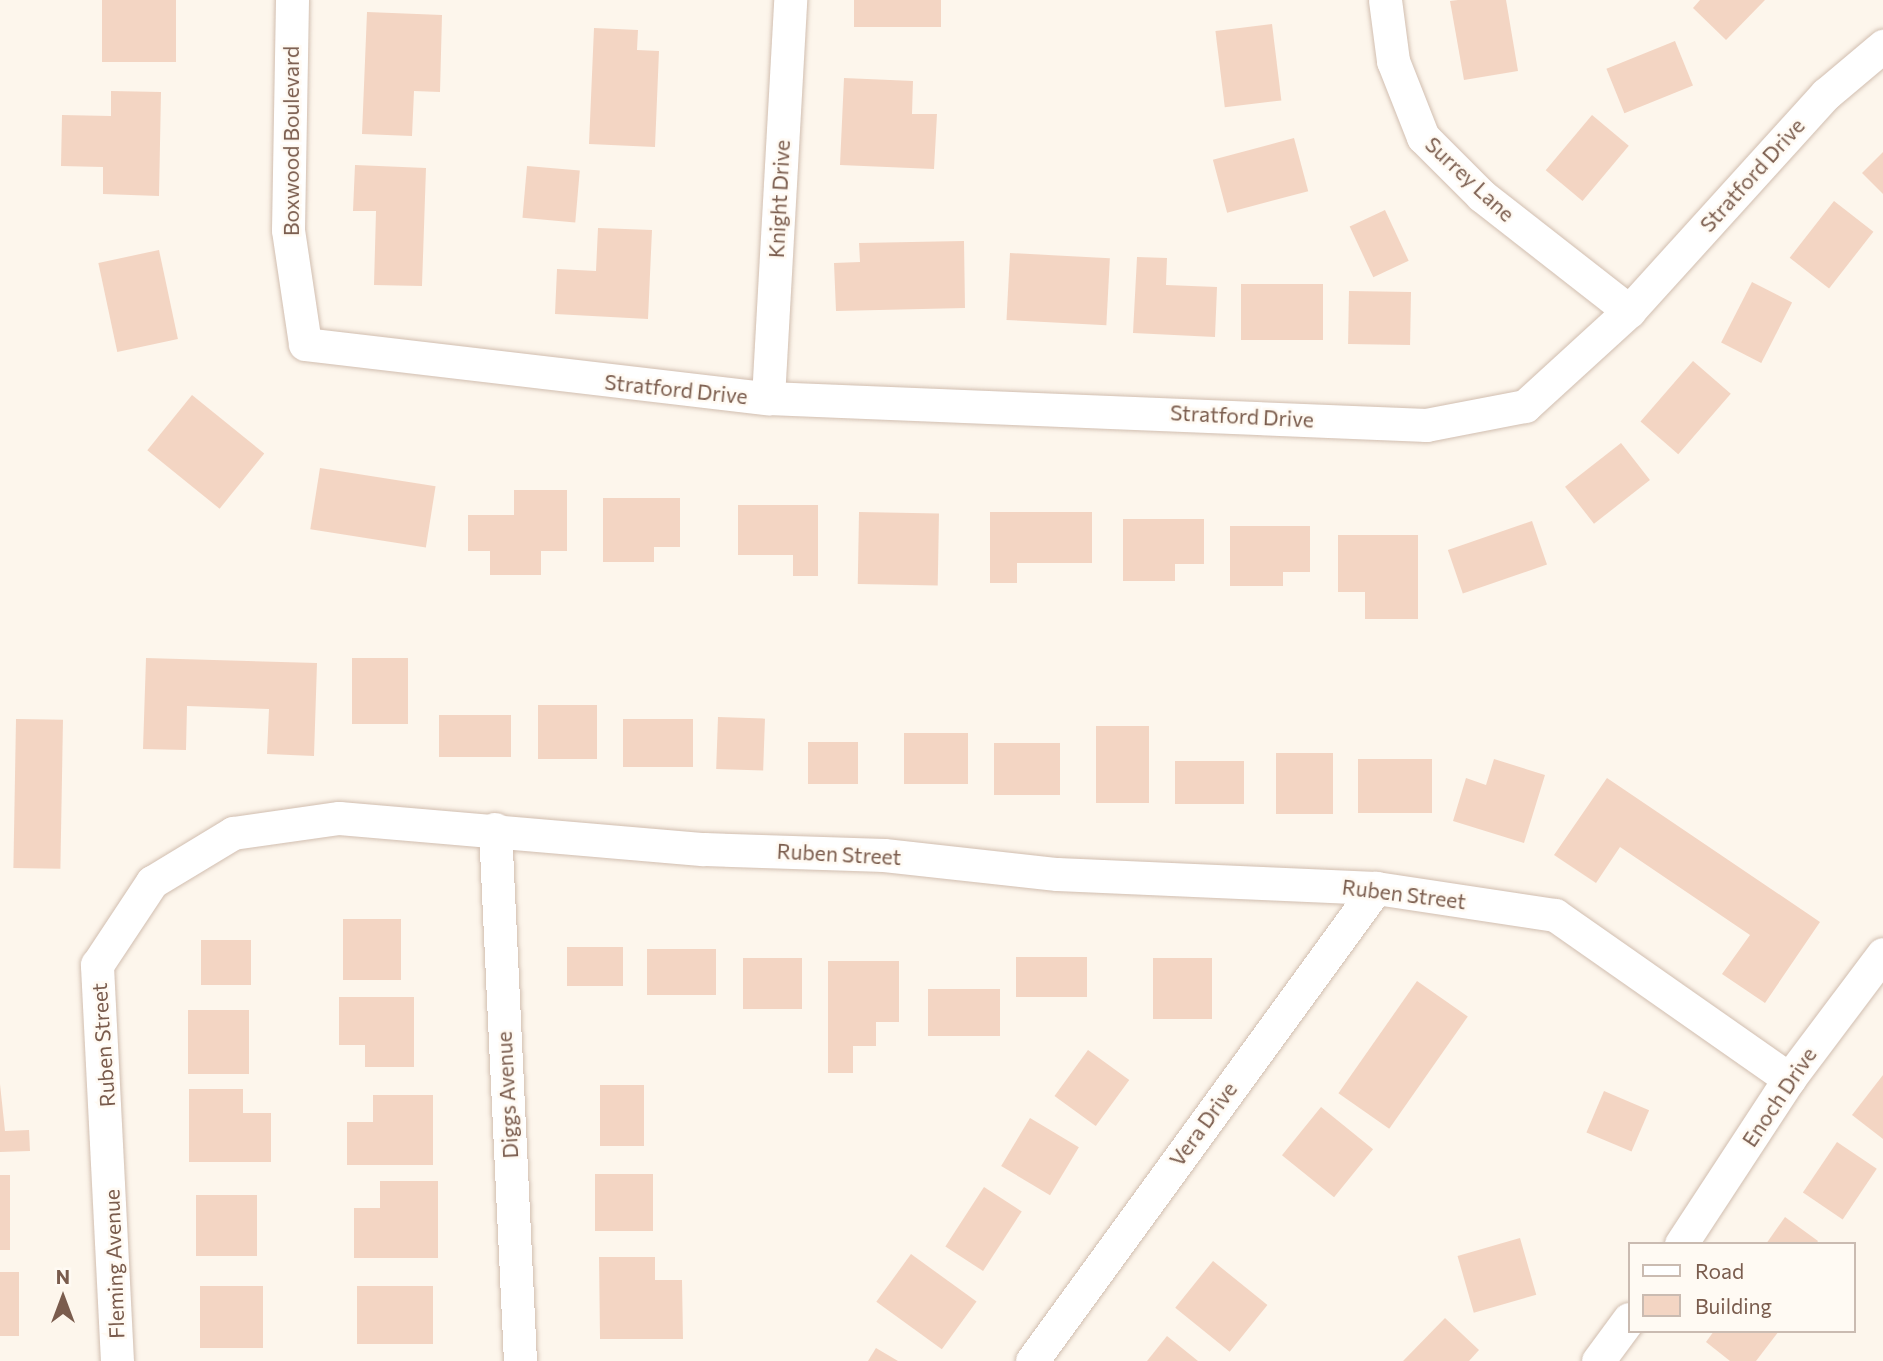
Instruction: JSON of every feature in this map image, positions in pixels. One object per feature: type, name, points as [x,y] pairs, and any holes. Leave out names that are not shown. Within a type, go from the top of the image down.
[{"type":"street","name":"Boxwood Boulevard","points":[[292,0],[288,230],[305,344],[452,363]]},
{"type":"street","name":"Knight Drive","points":[[768,398],[790,0]]},
{"type":"street","name":"Surrey Lane","points":[[1385,0],[1393,61],[1423,137],[1482,196],[1629,312]]},
{"type":"street","name":"Stratford Drive","points":[[452,363],[768,398],[1426,425],[1525,405],[1629,312],[1826,94],[1883,46]]},
{"type":"street","name":"Ruben Street","points":[[111,1168],[97,965],[152,881],[233,833],[340,818],[704,849],[884,855],[1057,874],[1376,888],[1555,915],[1789,1079]]},
{"type":"street","name":"Diggs Avenue","points":[[495,830],[520,1361]]},
{"type":"street","name":"Vera Drive","points":[[1032,1361],[1376,888]]},
{"type":"street","name":"Enoch Drive","points":[[1682,1242],[1789,1079],[1883,954]]},
{"type":"street","name":"Fleming Avenue","points":[[111,1168],[117,1361]]},
{"type":"street","points":[[1598,1361],[1628,1320]]},
{"type":"building","points":[[102,0],[176,0],[176,62],[102,62]]},
{"type":"building","points":[[854,0],[941,0],[941,27],[854,27]]},
{"type":"building","points":[[1506,0],[1518,71],[1464,80],[1450,1]]},
{"type":"building","points":[[1700,0],[1765,0],[1726,40],[1693,8]]},
{"type":"building","points":[[367,12],[442,15],[440,92],[414,91],[412,136],[362,134]]},
{"type":"building","points":[[1272,24],[1281,100],[1225,107],[1215,31]]},
{"type":"building","points":[[594,28],[638,30],[637,50],[659,51],[655,147],[589,144]]},
{"type":"building","points":[[1675,41],[1693,86],[1624,113],[1606,69]]},
{"type":"building","points":[[844,78],[913,81],[912,114],[937,114],[934,169],[840,165]]},
{"type":"building","points":[[111,91],[161,92],[159,196],[103,194],[103,167],[61,166],[62,115],[111,116]]},
{"type":"building","points":[[1592,115],[1629,146],[1582,201],[1546,170]]},
{"type":"building","points":[[1294,138],[1308,191],[1227,213],[1213,160]]},
{"type":"building","points":[[1883,152],[1883,194],[1862,173]]},
{"type":"building","points":[[355,165],[426,168],[422,286],[374,285],[376,211],[353,211]]},
{"type":"building","points":[[527,166],[580,171],[575,222],[522,218]]},
{"type":"building","points":[[1834,201],[1873,232],[1829,289],[1790,258]]},
{"type":"building","points":[[1385,210],[1409,261],[1373,277],[1350,226]]},
{"type":"building","points":[[598,228],[652,230],[648,319],[555,314],[557,269],[596,271]]},
{"type":"building","points":[[964,241],[965,308],[836,311],[834,263],[860,262],[859,243]]},
{"type":"building","points":[[159,250],[178,339],[117,352],[98,263]]},
{"type":"building","points":[[1010,253],[1110,258],[1106,325],[1006,320]]},
{"type":"building","points":[[1137,257],[1167,258],[1166,285],[1217,287],[1215,337],[1133,333]]},
{"type":"building","points":[[1752,282],[1792,302],[1761,363],[1721,343]]},
{"type":"building","points":[[1241,284],[1323,284],[1323,340],[1241,340]]},
{"type":"building","points":[[1349,291],[1411,292],[1410,345],[1348,344]]},
{"type":"building","points":[[1693,361],[1731,394],[1678,454],[1641,421]]},
{"type":"building","points":[[192,395],[264,454],[220,509],[147,450]]},
{"type":"building","points":[[1621,443],[1650,480],[1594,524],[1565,487]]},
{"type":"building","points":[[320,468],[436,486],[426,548],[310,529]]},
{"type":"building","points":[[514,490],[567,490],[567,551],[541,551],[541,575],[490,575],[490,551],[468,551],[468,515],[514,515]]},
{"type":"building","points":[[603,498],[680,498],[680,547],[654,547],[654,562],[603,562]]},
{"type":"building","points":[[738,505],[818,505],[818,576],[793,576],[793,555],[738,555]]},
{"type":"building","points":[[859,512],[939,513],[938,585],[858,584]]},
{"type":"building","points":[[990,512],[1092,512],[1092,563],[1017,563],[1017,583],[990,583]]},
{"type":"building","points":[[1123,519],[1204,519],[1204,564],[1175,564],[1175,581],[1123,581]]},
{"type":"building","points":[[1532,521],[1547,564],[1463,593],[1448,550]]},
{"type":"building","points":[[1230,526],[1310,526],[1310,572],[1283,572],[1283,586],[1230,586]]},
{"type":"building","points":[[1338,535],[1418,535],[1418,619],[1365,619],[1365,592],[1338,592]]},
{"type":"building","points":[[146,658],[317,663],[314,756],[267,754],[269,709],[187,706],[186,750],[143,749]]},
{"type":"building","points":[[352,658],[408,658],[408,724],[352,724]]},
{"type":"building","points":[[538,705],[597,705],[597,759],[538,759]]},
{"type":"building","points":[[439,715],[511,715],[511,757],[439,757]]},
{"type":"building","points":[[718,717],[765,719],[763,771],[716,769]]},
{"type":"building","points":[[16,719],[63,720],[60,869],[13,868]]},
{"type":"building","points":[[623,719],[693,719],[693,767],[623,767]]},
{"type":"building","points":[[1096,726],[1149,726],[1149,803],[1096,803]]},
{"type":"building","points":[[904,733],[968,733],[968,784],[904,784]]},
{"type":"building","points":[[808,742],[858,742],[858,784],[808,784]]},
{"type":"building","points":[[994,743],[1060,743],[1060,795],[994,795]]},
{"type":"building","points":[[1276,753],[1333,753],[1333,814],[1276,814]]},
{"type":"building","points":[[1358,759],[1432,759],[1432,813],[1358,813]]},
{"type":"building","points":[[1494,759],[1545,775],[1524,843],[1453,821],[1466,778],[1486,785]]},
{"type":"building","points":[[1175,761],[1244,761],[1244,804],[1175,804]]},
{"type":"building","points":[[1607,778],[1820,922],[1765,1003],[1722,974],[1750,935],[1620,847],[1596,883],[1554,855]]},
{"type":"building","points":[[343,919],[401,919],[401,980],[343,980]]},
{"type":"building","points":[[201,940],[251,940],[251,985],[201,985]]},
{"type":"building","points":[[567,947],[623,947],[623,986],[567,986]]},
{"type":"building","points":[[647,949],[716,949],[716,995],[647,995]]},
{"type":"building","points":[[1016,957],[1087,957],[1087,997],[1016,997]]},
{"type":"building","points":[[743,958],[802,958],[802,1009],[743,1009]]},
{"type":"building","points":[[1153,958],[1212,958],[1212,1019],[1153,1019]]},
{"type":"building","points":[[828,961],[899,961],[899,1022],[876,1022],[876,1046],[853,1046],[853,1073],[828,1073]]},
{"type":"building","points":[[1417,981],[1468,1017],[1389,1129],[1338,1093]]},
{"type":"building","points":[[928,989],[1000,989],[1000,1036],[928,1036]]},
{"type":"building","points":[[339,997],[414,997],[414,1067],[365,1067],[365,1045],[339,1045]]},
{"type":"building","points":[[188,1010],[249,1010],[249,1074],[188,1074]]},
{"type":"building","points":[[1088,1050],[1129,1080],[1096,1126],[1054,1096]]},
{"type":"building","points":[[1883,1075],[1883,1139],[1852,1115]]},
{"type":"building","points":[[0,1084],[5,1131],[29,1130],[30,1151],[0,1152]]},
{"type":"building","points":[[600,1085],[644,1085],[644,1146],[600,1146]]},
{"type":"building","points":[[189,1089],[243,1089],[243,1113],[271,1113],[271,1162],[189,1162]]},
{"type":"building","points":[[1604,1091],[1649,1110],[1632,1152],[1586,1132]]},
{"type":"building","points":[[373,1095],[433,1095],[433,1165],[347,1165],[347,1122],[373,1122]]},
{"type":"building","points":[[1321,1107],[1373,1149],[1334,1197],[1282,1155]]},
{"type":"building","points":[[1030,1118],[1079,1147],[1050,1195],[1001,1166]]},
{"type":"building","points":[[1837,1142],[1877,1169],[1843,1219],[1803,1193]]},
{"type":"building","points":[[595,1174],[653,1174],[653,1231],[595,1231]]},
{"type":"building","points":[[0,1175],[10,1175],[10,1250],[0,1250]]},
{"type":"building","points":[[380,1181],[438,1181],[438,1258],[354,1258],[354,1208],[380,1208]]},
{"type":"building","points":[[984,1187],[1022,1212],[983,1271],[945,1247]]},
{"type":"building","points":[[196,1195],[257,1195],[257,1256],[196,1256]]},
{"type":"building","points":[[1785,1217],[1818,1241],[1817,1242],[1767,1242]]},
{"type":"building","points":[[1520,1238],[1536,1295],[1474,1313],[1458,1256]]},
{"type":"building","points":[[911,1254],[977,1302],[942,1349],[876,1302]]},
{"type":"building","points":[[599,1257],[655,1257],[655,1280],[682,1280],[683,1339],[600,1339]]},
{"type":"building","points":[[1213,1261],[1267,1305],[1230,1352],[1175,1308]]},
{"type":"building","points":[[0,1272],[19,1272],[19,1336],[0,1336]]},
{"type":"building","points":[[200,1286],[263,1286],[263,1348],[200,1348]]},
{"type":"building","points":[[357,1286],[433,1286],[433,1344],[357,1344]]},
{"type":"building","points":[[1445,1318],[1479,1350],[1469,1361],[1403,1361]]},
{"type":"building","points":[[1713,1333],[1777,1333],[1756,1361],[1730,1361],[1706,1342]]},
{"type":"building","points":[[1167,1336],[1198,1361],[1147,1361]]},
{"type":"building","points":[[876,1348],[898,1361],[868,1361]]}]
